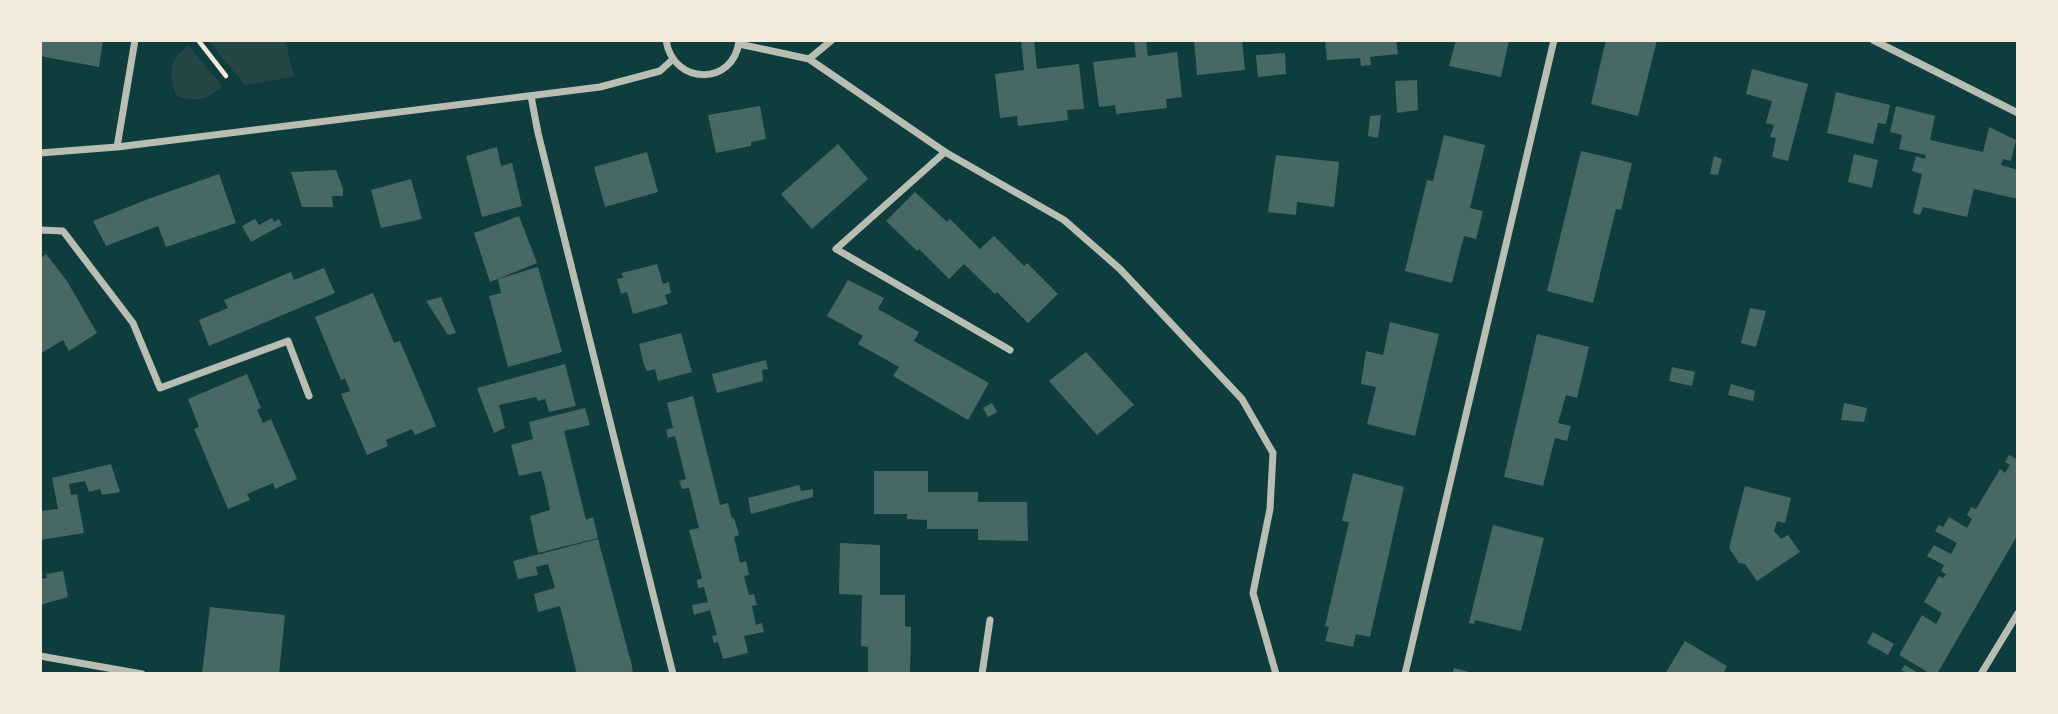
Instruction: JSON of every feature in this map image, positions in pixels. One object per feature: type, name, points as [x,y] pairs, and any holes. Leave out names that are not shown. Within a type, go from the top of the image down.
[{"type":"street","points":[[117,147],[135,40]]},
{"type":"street","points":[[666,40],[673,60],[682,69],[694,74],[708,75],[720,71],[730,63],[739,42],[809,59],[945,152],[1064,220],[1120,269],[1242,399],[1273,453],[1270,509],[1253,593],[1276,674]]},
{"type":"street","points":[[809,59],[832,40]]},
{"type":"street","points":[[1405,674],[1554,40]]},
{"type":"street","points":[[1873,40],[2018,113]]},
{"type":"street","points":[[40,153],[117,147],[600,87],[660,71],[673,60]]},
{"type":"street","points":[[531,96],[673,674]]},
{"type":"street","points":[[945,152],[836,248],[1010,349]]},
{"type":"street","points":[[40,230],[63,231],[133,323],[160,388],[288,341],[309,396]]},
{"type":"street","points":[[1981,674],[2018,613]]},
{"type":"street","points":[[982,674],[989,620]]},
{"type":"street","points":[[40,656],[142,674]]},
{"type":"path","points":[[198,40],[226,76]]},
{"type":"shaded area","points":[[208,40],[285,40],[294,77],[245,85]]},
{"type":"shaded area","points":[[189,46],[222,86],[200,99],[176,95],[172,80],[174,61]]},
{"type":"building","points":[[40,40],[103,40],[99,67],[40,56]]},
{"type":"building","points":[[1021,40],[1034,40],[1037,69],[1079,64],[1084,109],[1067,110],[1068,120],[1018,126],[1017,116],[1000,118],[995,74],[1024,70]]},
{"type":"building","points":[[1134,40],[1146,40],[1148,56],[1177,52],[1182,97],[1166,99],[1167,108],[1116,114],[1115,105],[1099,107],[1093,62],[1136,57]]},
{"type":"building","points":[[1194,40],[1242,40],[1245,70],[1197,75]]},
{"type":"building","points":[[1325,40],[1396,40],[1398,54],[1370,57],[1371,65],[1361,66],[1360,58],[1327,60]]},
{"type":"building","points":[[1456,40],[1509,40],[1501,77],[1449,66]]},
{"type":"building","points":[[1606,40],[1657,40],[1638,116],[1591,104]]},
{"type":"building","points":[[1285,53],[1286,74],[1258,77],[1256,55]]},
{"type":"building","points":[[1752,69],[1808,84],[1788,161],[1772,157],[1776,138],[1770,137],[1774,125],[1766,123],[1772,101],[1746,94]]},
{"type":"building","points":[[1417,80],[1418,110],[1397,113],[1395,81]]},
{"type":"building","points":[[1836,92],[1890,105],[1886,124],[1878,123],[1873,144],[1827,133]]},
{"type":"building","points":[[760,106],[766,139],[751,142],[751,146],[716,153],[708,115]]},
{"type":"building","points":[[1896,106],[1935,116],[1930,140],[1983,152],[1989,127],[2016,140],[2011,161],[2003,159],[2001,165],[2018,170],[2018,199],[1974,189],[1967,217],[1923,207],[1920,215],[1913,213],[1922,174],[1912,171],[1916,156],[1925,159],[1926,155],[1899,149],[1902,135],[1890,132]]},
{"type":"building","points":[[1381,115],[1378,138],[1368,136],[1370,116]]},
{"type":"building","points":[[1444,135],[1485,145],[1470,208],[1483,211],[1476,239],[1464,236],[1452,283],[1405,271],[1427,180],[1433,181]]},
{"type":"building","points":[[838,144],[868,179],[812,229],[781,194]]},
{"type":"building","points":[[497,147],[501,166],[512,163],[522,206],[482,217],[466,156]]},
{"type":"building","points":[[1581,151],[1632,163],[1621,210],[1616,209],[1593,303],[1547,291]]},
{"type":"building","points":[[647,152],[658,192],[605,207],[594,167]]},
{"type":"building","points":[[1854,154],[1878,160],[1872,188],[1848,182]]},
{"type":"building","points":[[1276,155],[1339,162],[1334,207],[1297,202],[1296,215],[1268,212]]},
{"type":"building","points":[[1714,156],[1722,159],[1718,175],[1710,174]]},
{"type":"building","points":[[336,170],[343,196],[332,196],[333,207],[302,207],[291,172]]},
{"type":"building","points":[[219,174],[236,223],[166,247],[158,226],[106,246],[93,221],[151,198]]},
{"type":"building","points":[[411,179],[422,219],[381,228],[371,190]]},
{"type":"building","points":[[915,192],[947,222],[950,219],[980,249],[994,236],[1024,266],[1027,263],[1058,294],[1028,323],[964,264],[949,279],[886,221]]},
{"type":"building","points":[[519,216],[537,263],[490,282],[474,233]]},
{"type":"building","points":[[272,218],[274,222],[279,219],[282,225],[251,242],[242,226],[255,219],[259,225]]},
{"type":"building","points":[[46,254],[67,281],[97,333],[69,351],[63,340],[43,352],[40,348],[40,259]]},
{"type":"building","points":[[657,264],[663,284],[669,282],[671,293],[665,295],[668,304],[633,314],[627,292],[621,294],[617,279],[623,278],[622,273]]},
{"type":"building","points":[[538,267],[562,352],[508,367],[489,296],[501,293],[498,279]]},
{"type":"building","points":[[324,268],[335,293],[209,346],[199,320],[228,308],[224,300],[291,272],[294,280]]},
{"type":"building","points":[[848,280],[884,298],[878,309],[919,332],[914,341],[989,383],[968,420],[893,376],[899,367],[858,344],[863,336],[827,316]]},
{"type":"building","points":[[373,293],[394,343],[400,341],[436,426],[415,435],[412,429],[386,440],[388,446],[367,455],[341,394],[350,391],[345,378],[341,380],[315,317]]},
{"type":"building","points":[[441,297],[456,333],[448,335],[426,301]]},
{"type":"building","points":[[1750,308],[1766,311],[1756,347],[1741,343]]},
{"type":"building","points":[[1390,322],[1439,334],[1415,436],[1367,424],[1376,387],[1361,384],[1366,351],[1383,355]]},
{"type":"building","points":[[681,333],[692,372],[658,381],[655,369],[647,371],[639,344]]},
{"type":"building","points":[[1537,334],[1589,347],[1577,398],[1566,395],[1558,423],[1571,426],[1567,441],[1555,438],[1543,486],[1504,477]]},
{"type":"building","points":[[1086,352],[1134,405],[1097,435],[1049,381]]},
{"type":"building","points":[[766,360],[768,369],[762,370],[763,381],[717,393],[712,374]]},
{"type":"building","points":[[565,364],[576,406],[549,412],[545,399],[538,401],[536,397],[499,405],[505,428],[494,433],[477,388]]},
{"type":"building","points":[[1672,367],[1695,372],[1692,386],[1669,381]]},
{"type":"building","points":[[247,374],[261,408],[257,410],[263,423],[271,419],[297,479],[275,489],[273,483],[247,494],[250,500],[228,509],[194,429],[199,427],[188,399]]},
{"type":"building","points":[[1731,384],[1755,391],[1753,401],[1728,395]]},
{"type":"building","points":[[693,396],[720,505],[728,503],[739,535],[734,537],[740,563],[746,561],[749,575],[744,576],[749,595],[754,594],[757,605],[752,606],[756,625],[762,623],[764,632],[744,636],[748,653],[723,659],[718,642],[714,643],[712,636],[717,635],[710,610],[694,615],[692,605],[708,602],[704,587],[698,588],[697,580],[702,578],[689,530],[699,528],[689,488],[682,489],[679,481],[686,479],[675,436],[668,438],[666,430],[673,428],[667,403]]},
{"type":"building","points":[[992,403],[997,412],[988,417],[983,408]]},
{"type":"building","points":[[1844,403],[1867,408],[1864,422],[1841,420]]},
{"type":"building","points":[[585,408],[590,425],[564,431],[586,520],[593,517],[598,538],[538,553],[530,516],[550,510],[545,486],[541,471],[519,476],[511,445],[533,439],[529,422]]},
{"type":"building","points":[[2009,455],[2018,460],[2018,534],[1937,674],[1931,674],[1899,655],[1922,615],[1936,624],[1942,613],[1924,602],[1939,576],[1943,578],[1946,574],[1941,571],[1944,565],[1927,556],[1934,545],[1951,554],[1957,543],[1935,531],[1939,525],[1943,527],[1949,517],[1967,528],[1972,519],[1967,515],[1971,507],[1976,509],[2000,469],[2005,473],[2010,465],[2005,462]]},
{"type":"building","points":[[111,464],[120,492],[102,495],[100,489],[89,492],[85,481],[69,484],[71,495],[77,494],[84,533],[40,540],[40,511],[58,509],[52,478]]},
{"type":"building","points":[[874,471],[928,471],[928,492],[978,492],[978,502],[1027,502],[1028,541],[978,540],[978,529],[927,529],[927,520],[907,519],[907,514],[874,514]]},
{"type":"building","points":[[1353,473],[1404,487],[1370,637],[1356,634],[1353,647],[1325,641],[1329,627],[1325,626],[1349,522],[1342,521]]},
{"type":"building","points":[[799,485],[801,491],[813,489],[813,497],[751,514],[748,498]]},
{"type":"building","points":[[1745,486],[1791,498],[1785,523],[1777,521],[1774,531],[1781,539],[1788,535],[1800,552],[1757,581],[1729,548]]},
{"type":"building","points":[[1493,525],[1544,538],[1521,631],[1475,620],[1474,624],[1469,623]]},
{"type":"building","points":[[598,539],[633,674],[577,674],[560,606],[538,612],[534,594],[555,588],[548,564],[536,567],[538,575],[518,579],[513,561]]},
{"type":"building","points":[[840,543],[880,545],[880,595],[905,595],[905,626],[911,627],[910,674],[868,674],[868,647],[861,646],[862,595],[839,594]]},
{"type":"building","points":[[63,571],[68,597],[40,605],[40,579],[47,578],[46,574]]},
{"type":"building","points":[[210,607],[285,615],[279,674],[202,674]]},
{"type":"building","points":[[1873,632],[1894,644],[1888,655],[1867,643]]},
{"type":"building","points":[[1685,641],[1727,666],[1723,674],[1665,674]]},
{"type":"building","points":[[1905,665],[1920,674],[1909,674],[1901,670]]},
{"type":"building","points":[[1454,668],[1473,673],[1473,674],[1452,674]]}]
